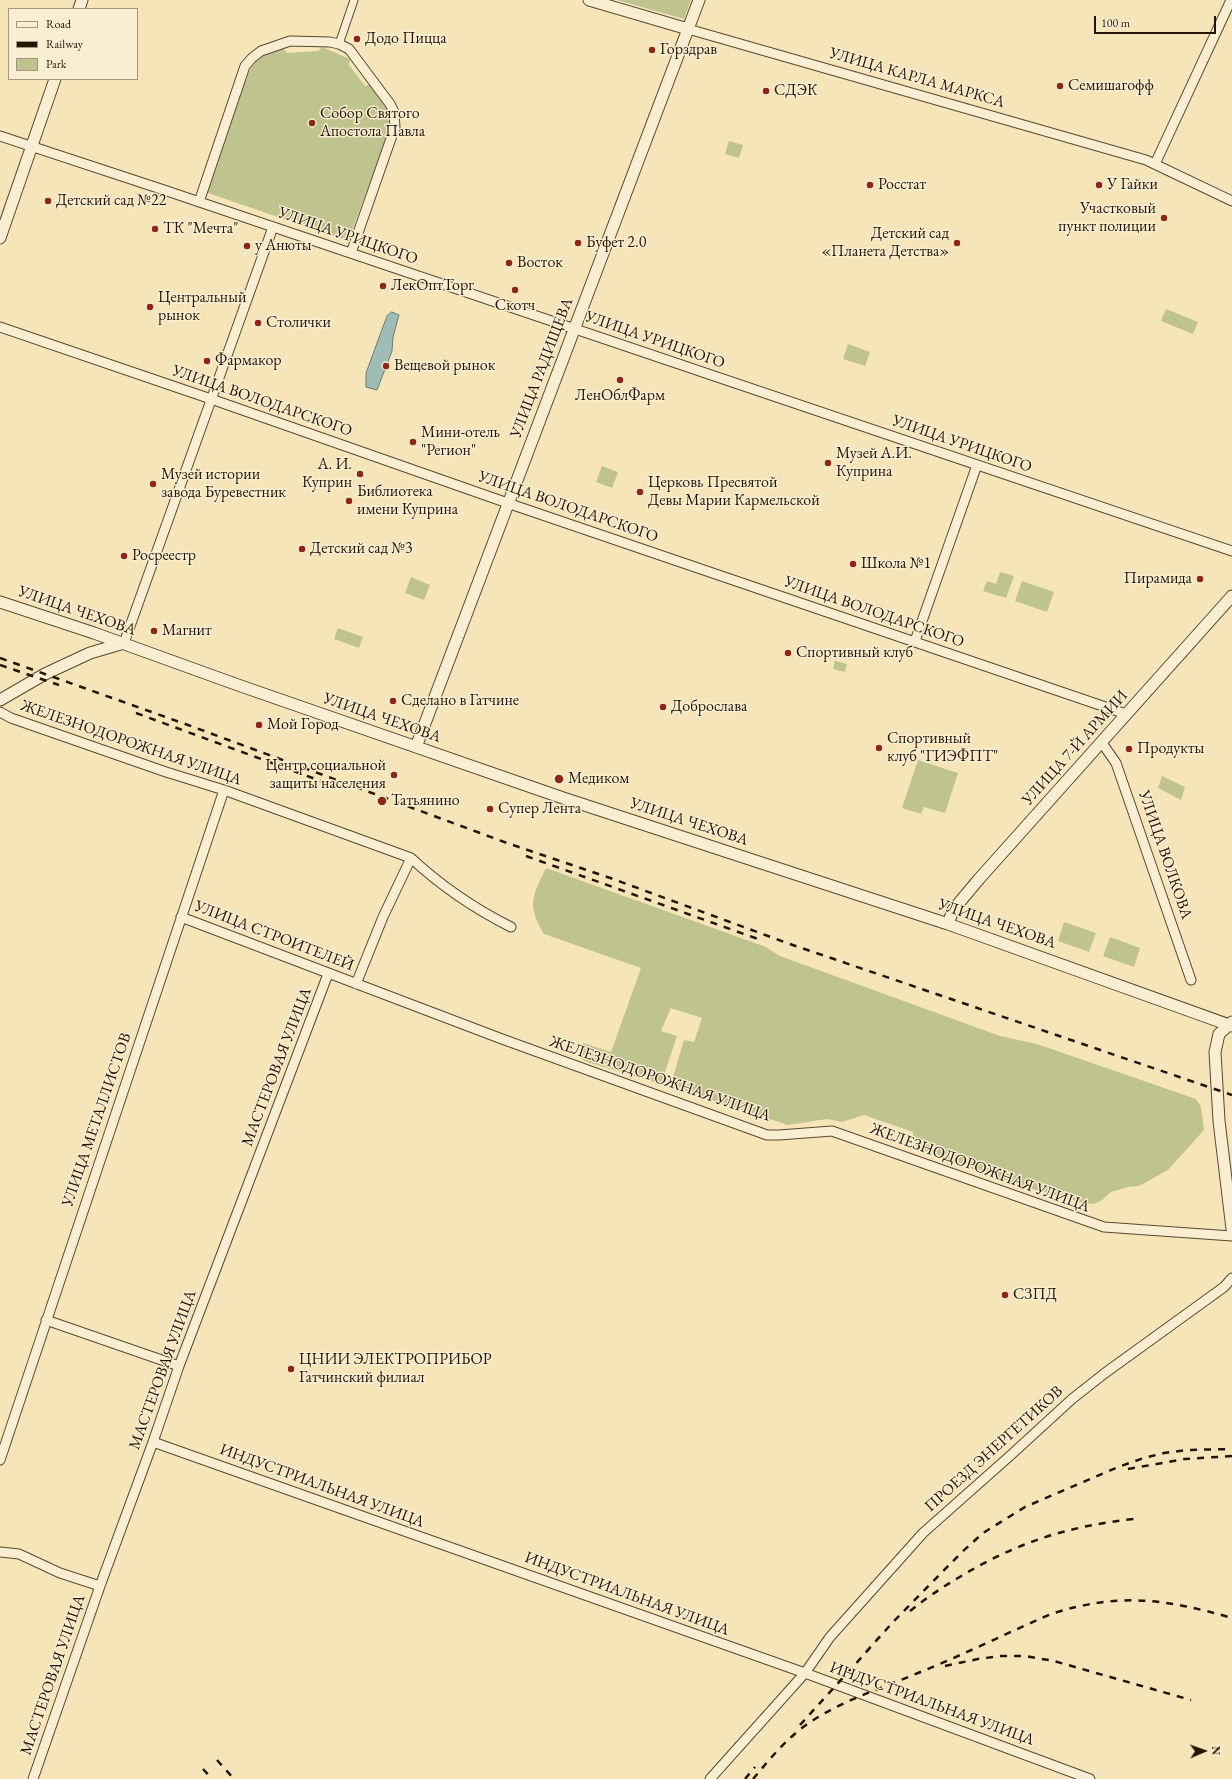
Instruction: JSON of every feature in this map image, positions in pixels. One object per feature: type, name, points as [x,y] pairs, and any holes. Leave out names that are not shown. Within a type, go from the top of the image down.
[{"type":"street","points":[[334,43],[354,0]]},
{"type":"street","name":"УЛИЦА КАРЛА МАРКСА","points":[[589,0],[1155,164],[1232,201]]},
{"type":"street","name":"УЛИЦА РАДИЩЕВА","points":[[416,747],[699,0]]},
{"type":"street","points":[[1155,164],[1230,0]]},
{"type":"street","points":[[199,202],[246,66],[252,58],[261,52],[290,41],[334,43],[349,49],[390,104],[395,120],[395,127],[351,253]]},
{"type":"street","points":[[0,238],[55,80]]},
{"type":"street","name":"УЛИЦА УРИЦКОГО","points":[[0,136],[1232,551]]},
{"type":"street","points":[[0,700],[45,674],[90,653],[124,643],[273,227]]},
{"type":"street","name":"УЛИЦА ВОЛОДАРСКОГО","points":[[0,327],[508,503],[1126,714]]},
{"type":"street","points":[[915,642],[977,465]]},
{"type":"street","name":"УЛИЦА 7-Й АРМИИ","points":[[948,924],[953,910],[979,879],[1232,596]]},
{"type":"street","name":"УЛИЦА ЧЕХОВА","points":[[0,602],[124,643],[238,685],[592,807],[948,924],[1231,1024]]},
{"type":"street","points":[[90,653],[97,643],[94,633]]},
{"type":"street","name":"ЖЕЛЕЗНОДОРОЖНАЯ УЛИЦА","points":[[0,712],[11,718],[166,772],[224,790],[411,858],[428,874],[472,904],[511,927]]},
{"type":"street","name":"УЛИЦА ВОЛКОВА","points":[[1102,743],[1116,763],[1191,980]]},
{"type":"street","name":"УЛИЦА МЕТАЛЛИСТОВ","points":[[0,1460],[224,790]]},
{"type":"street","points":[[356,984],[386,910],[411,858]]},
{"type":"street","name":"УЛИЦА СТРОИТЕЛЕЙ","points":[[181,917],[356,984]]},
{"type":"street","name":"МАСТЕРОВАЯ УЛИЦА","points":[[33,1779],[179,1366],[328,974]]},
{"type":"street","name":"ЖЕЛЕЗНОДОРОЖНАЯ УЛИЦА","points":[[356,984],[510,1042],[767,1135],[832,1131],[1104,1227],[1232,1236]]},
{"type":"street","points":[[1231,1024],[1219,1034],[1216,1043],[1216,1065],[1219,1121],[1232,1229]]},
{"type":"street","name":"ПРОЕЗД ЭНЕРГЕТИКОВ","points":[[710,1779],[805,1673],[830,1637],[923,1533],[1072,1399],[1105,1373],[1224,1287],[1232,1278]]},
{"type":"street","points":[[46,1320],[179,1366]]},
{"type":"street","name":"ИНДУСТРИАЛЬНАЯ УЛИЦА","points":[[153,1442],[805,1673],[1090,1779]]},
{"type":"street","points":[[0,1552],[19,1554],[60,1573],[100,1586]]},
{"type":"green space","points":[[617,0],[691,0],[684,19]]},
{"type":"green space","points":[[322,47],[350,59],[349,65],[365,86],[371,84],[386,106],[390,117],[389,132],[348,241],[205,192],[249,72],[255,63],[267,54],[283,48],[287,53],[318,51]]},
{"type":"green space","points":[[729,141],[743,145],[739,158],[725,154]]},
{"type":"green space","points":[[1166,309],[1198,322],[1193,334],[1161,321]]},
{"type":"green space","points":[[848,344],[870,352],[865,366],[843,359]]},
{"type":"green space","points":[[602,466],[618,472],[612,488],[596,482]]},
{"type":"green space","points":[[1000,572],[1014,576],[1006,598],[983,591],[987,581],[996,584]]},
{"type":"green space","points":[[411,577],[430,585],[424,600],[405,593]]},
{"type":"green space","points":[[1022,581],[1054,592],[1047,612],[1015,601]]},
{"type":"green space","points":[[338,628],[363,637],[359,648],[334,639]]},
{"type":"green space","points":[[835,661],[847,664],[845,672],[833,669]]},
{"type":"green space","points":[[918,760],[958,773],[945,813],[924,807],[921,814],[902,808]]},
{"type":"green space","points":[[1162,776],[1185,787],[1181,800],[1158,788]]},
{"type":"green space","points":[[546,868],[766,947],[780,956],[1000,1036],[1037,1044],[1196,1099],[1201,1107],[1204,1130],[1168,1170],[1139,1186],[1128,1187],[1111,1192],[1102,1200],[1094,1204],[1083,1203],[1022,1186],[924,1152],[914,1145],[913,1132],[864,1115],[842,1122],[827,1119],[788,1125],[670,1087],[684,1040],[694,1042],[702,1018],[671,1008],[661,1031],[677,1036],[661,1084],[584,1061],[579,1056],[583,1043],[611,1052],[641,968],[544,934],[535,916],[533,901],[537,886]]},
{"type":"green space","points":[[1064,922],[1096,933],[1089,952],[1058,941]]},
{"type":"green space","points":[[1110,937],[1140,948],[1134,967],[1103,956]]},
{"type":"water","points":[[392,312],[399,315],[393,337],[392,351],[377,390],[366,387],[366,373],[387,316]]},
{"type":"railway","points":[[0,658],[188,725],[507,843],[613,879],[787,943],[1232,1095]]},
{"type":"railway","points":[[0,665],[59,685]]},
{"type":"railway","points":[[136,713],[337,787]]},
{"type":"railway","points":[[526,856],[758,939]]},
{"type":"railway","points":[[866,1652],[894,1621],[962,1552],[983,1533],[1025,1507],[1118,1467],[1144,1458],[1164,1453],[1187,1450],[1232,1449]]},
{"type":"railway","points":[[1128,1469],[1185,1459],[1232,1456]]},
{"type":"railway","points":[[910,1611],[958,1578],[1000,1555],[1021,1546],[1043,1538],[1087,1526],[1134,1519]]},
{"type":"railway","points":[[753,1779],[791,1737],[806,1725],[832,1709],[860,1696],[952,1659],[1051,1614],[1076,1607],[1099,1603],[1142,1601],[1185,1606],[1232,1618]]},
{"type":"railway","points":[[800,1725],[870,1648]]},
{"type":"railway","points":[[945,1666],[1000,1656],[1025,1656],[1054,1661],[1191,1700]]},
{"type":"railway","points":[[217,1760],[234,1779]]},
{"type":"railway","points":[[745,1779],[755,1767]]},
{"type":"railway","points":[[203,1769],[212,1779]]},
{"type":"place","name":"Додо Пицца","points":[[357,39]]},
{"type":"place","name":"Горздрав","points":[[652,50]]},
{"type":"place","name":"Семишагофф","points":[[1060,86]]},
{"type":"place","name":"СДЭК","points":[[766,91]]},
{"type":"place","name":"Собор Святого Апостола Павла","points":[[312,123]]},
{"type":"place","name":"Росстат","points":[[870,185]]},
{"type":"place","name":"У Гайки","points":[[1099,185]]},
{"type":"place","name":"Детский сад №22","points":[[48,201]]},
{"type":"place","name":"Участковый пункт полиции","points":[[1164,218]]},
{"type":"place","name":"ТК \"Мечта\"","points":[[155,229]]},
{"type":"place","name":"Буфет 2.0","points":[[578,243]]},
{"type":"place","name":"Детский сад «Планета Детства»","points":[[957,243]]},
{"type":"place","name":"у Анюты","points":[[247,246]]},
{"type":"place","name":"Восток","points":[[509,263]]},
{"type":"place","name":"ЛекОптТорг","points":[[383,286]]},
{"type":"place","name":"Скотч","points":[[515,290]]},
{"type":"place","name":"Центральный рынок","points":[[150,307]]},
{"type":"place","name":"Столички","points":[[258,323]]},
{"type":"place","name":"Фармакор","points":[[207,361]]},
{"type":"place","name":"Вещевой рынок","points":[[386,366]]},
{"type":"place","name":"ЛенОблФарм","points":[[620,380]]},
{"type":"place","name":"Мини-отель \"Регион\"","points":[[413,442]]},
{"type":"place","name":"Музей А.И. Куприна","points":[[828,463]]},
{"type":"place","name":"А. И. Куприн","points":[[360,474]]},
{"type":"place","name":"Музей истории завода Буревестник","points":[[153,484]]},
{"type":"place","name":"Церковь Пресвятой Девы Марии Кармельской","points":[[640,492]]},
{"type":"place","name":"Библиотека имени Куприна","points":[[349,501]]},
{"type":"place","name":"Детский сад №3","points":[[302,549]]},
{"type":"place","name":"Росреестр","points":[[124,556]]},
{"type":"place","name":"Школа №1","points":[[853,564]]},
{"type":"place","name":"Пирамида","points":[[1200,579]]},
{"type":"place","name":"Магнит","points":[[154,631]]},
{"type":"place","name":"Спортивный клуб","points":[[788,653]]},
{"type":"place","name":"Сделано в Гатчине","points":[[393,701]]},
{"type":"place","name":"Доброслава","points":[[663,707]]},
{"type":"place","name":"Мой Город","points":[[259,725]]},
{"type":"place","name":"Спортивный клуб \"ГИЭФПТ\"","points":[[879,748]]},
{"type":"place","name":"Продукты","points":[[1129,749]]},
{"type":"place","name":"Центр социальной защиты населения","points":[[394,775]]},
{"type":"place","name":"Медиком","points":[[559,779]]},
{"type":"place","name":"Татьянино","points":[[382,801]]},
{"type":"place","name":"Супер Лента","points":[[490,809]]},
{"type":"place","name":"СЗПД","points":[[1005,1295]]},
{"type":"place","name":"ЦНИИ ЭЛЕКТРОПРИБОР Гатчинский филиал","points":[[291,1369]]}]
